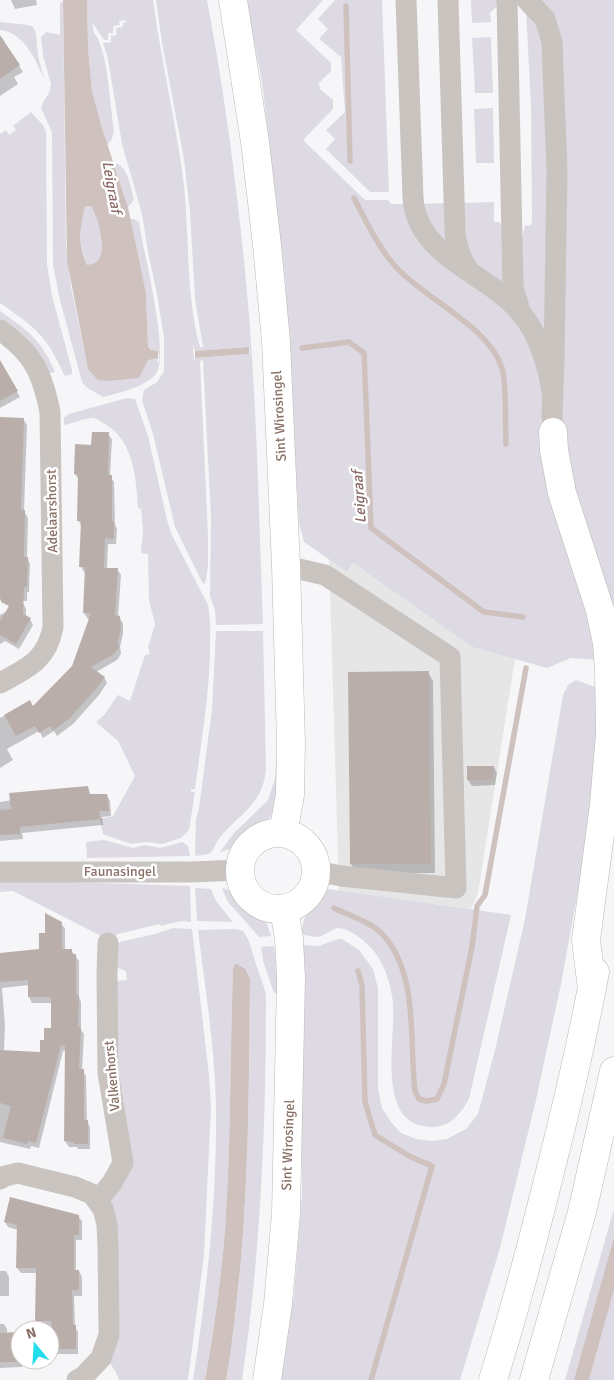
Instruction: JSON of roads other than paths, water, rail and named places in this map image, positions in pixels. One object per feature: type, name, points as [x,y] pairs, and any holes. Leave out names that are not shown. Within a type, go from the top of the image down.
[{"type":"main road","name":"Sint Wirosingel","points":[[232,0],[255,142],[276,341],[286,566],[291,773],[290,795],[283,834]]},
{"type":"main road","points":[[553,432],[554,450],[562,493],[600,610],[607,643],[609,669],[610,743],[604,804],[586,935],[586,951],[592,989]]},
{"type":"main road","points":[[271,834],[283,834],[303,842],[310,850],[315,860],[315,882],[304,900],[295,906],[273,910],[253,900],[245,891],[241,881],[240,870],[242,857],[249,846],[271,834]]},
{"type":"main road","points":[[492,1380],[506,1338],[534,1238],[564,1114],[592,989],[614,868]]},
{"type":"main road","name":"Sint Wirosingel","points":[[268,1380],[278,1304],[286,1214],[291,978],[289,940],[284,909]]},
{"type":"main road","points":[[534,1380],[582,1212],[614,1071]]},
{"type":"street","points":[[406,0],[414,207],[422,230],[438,249],[520,311],[542,350],[551,382],[553,398]]},
{"type":"street","points":[[448,0],[456,238],[460,255],[468,270]]},
{"type":"street","points":[[507,0],[513,287],[520,311]]},
{"type":"street","points":[[527,0],[545,19],[552,42],[557,172],[553,432]]},
{"type":"street","name":"Adelaarshorst","points":[[0,330],[29,355],[38,370],[46,392],[50,412],[53,627],[51,641],[45,652],[32,666],[0,683]]},
{"type":"street","points":[[286,566],[325,575],[450,657],[456,888],[341,876],[316,871]]},
{"type":"street","name":"Faunasingel","points":[[0,872],[191,872],[240,870]]},
{"type":"street","name":"Valkenhorst","points":[[98,1200],[112,1183],[123,1163],[108,1072],[108,943]]},
{"type":"street","points":[[0,1179],[18,1173],[76,1186],[92,1194],[103,1209],[107,1224],[109,1335],[101,1358],[84,1376],[77,1380]]},
{"type":"water","points":[[63,0],[87,0],[88,48],[92,91],[128,207],[146,293],[148,346],[151,350],[158,351],[158,358],[148,360],[139,378],[98,380],[88,369],[67,261]],"holes":[[[85,206],[91,206],[100,231],[102,246],[100,258],[95,263],[87,265],[82,250],[81,229]]]},
{"type":"water","points":[[249,347],[249,354],[195,358],[195,351]]},
{"type":"water","points":[[235,964],[245,969],[250,979],[244,1225],[231,1350],[226,1380],[205,1380],[217,1305],[225,1230],[233,968]]},
{"type":"water","points":[[614,1237],[614,1290],[589,1380],[574,1380]]},
{"type":"waterway","points":[[346,6],[350,161]]},
{"type":"waterway","points":[[354,198],[378,242],[395,266],[407,278],[470,326],[495,353],[504,376],[506,444]]},
{"type":"waterway","name":"Leigraaf","points":[[302,348],[349,342],[364,353],[371,528],[484,612],[523,617]]},
{"type":"waterway","points":[[334,908],[379,931],[395,952],[403,970],[408,990],[415,1091],[419,1099],[426,1101],[437,1099],[444,1084],[472,947],[477,906],[485,895],[526,668]]},
{"type":"waterway","points":[[358,971],[362,985],[365,1102],[375,1135],[409,1156],[432,1166],[371,1380]]}]
